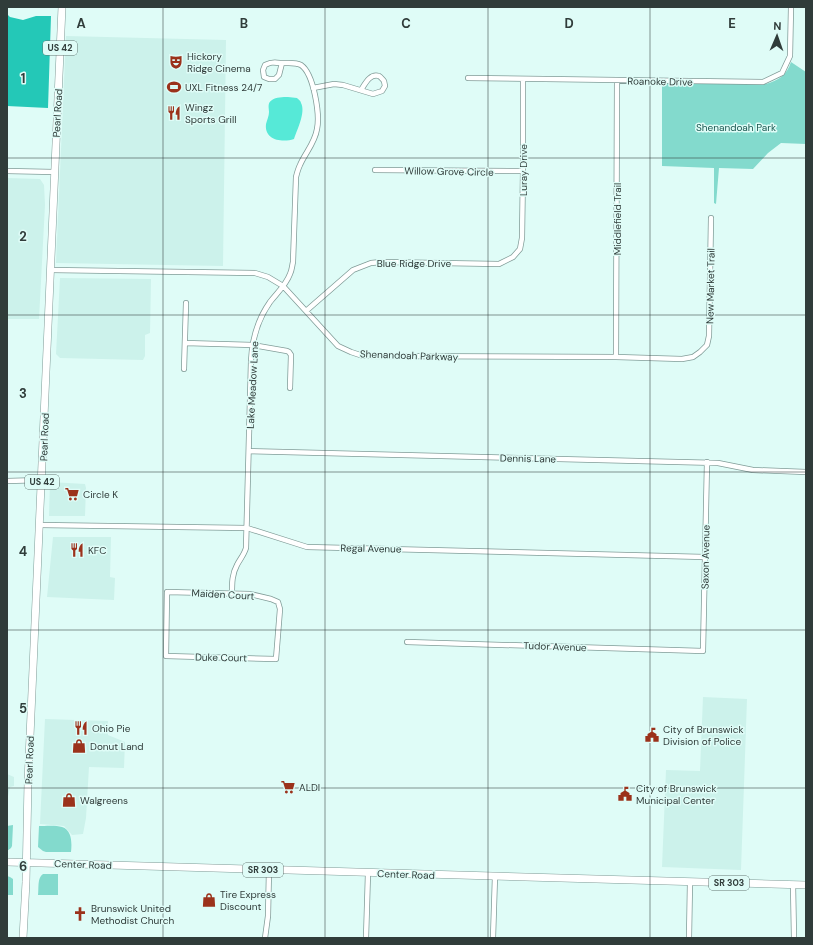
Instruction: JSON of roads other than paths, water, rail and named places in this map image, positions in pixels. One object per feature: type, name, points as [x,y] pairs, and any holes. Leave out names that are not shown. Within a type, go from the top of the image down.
[{"type":"main road","name":"Pearl Road","points":[[23,938],[62,7]]},
{"type":"main road","name":"Center Road","points":[[7,862],[806,885]]},
{"type":"street","name":"Roanoke Drive","points":[[468,78],[763,82],[782,73],[790,56],[791,7]]},
{"type":"street","name":"Lake Meadow Lane","points":[[232,593],[234,572],[246,548],[251,361],[253,345],[258,323],[270,302],[290,275],[294,262],[296,177],[299,166],[315,138],[317,129],[318,110],[313,88],[307,73],[301,66],[292,62],[271,62],[265,65],[263,70],[264,77],[275,80],[279,75],[282,63]]},
{"type":"street","points":[[313,88],[334,84],[343,85],[373,94],[382,91],[385,86],[384,81],[379,76],[373,76],[367,80],[361,90]]},
{"type":"street","name":"Luray Drive","points":[[513,257],[520,249],[522,238],[523,79]]},
{"type":"street","name":"Middlefield Trail","points":[[616,357],[617,80]]},
{"type":"street","name":"Willow Grove Circle","points":[[375,170],[523,171]]},
{"type":"street","points":[[7,171],[54,172]]},
{"type":"street","name":"New Market Trail","points":[[700,352],[707,345],[709,336],[710,218]]},
{"type":"street","name":"Blue Ridge Drive","points":[[306,311],[353,270],[371,263],[499,264],[513,257]]},
{"type":"street","name":"Shenandoah Parkway","points":[[51,270],[255,273],[268,276],[283,286],[338,346],[363,356],[616,357],[682,359],[693,357],[700,352]]},
{"type":"street","points":[[184,369],[186,303]]},
{"type":"street","points":[[185,343],[253,345],[282,349],[289,352],[291,355],[290,388]]},
{"type":"street","name":"Dennis Lane","points":[[249,451],[707,462],[753,470],[806,472]]},
{"type":"street","name":"Saxon Avenue","points":[[703,651],[707,462]]},
{"type":"street","points":[[7,481],[42,480]]},
{"type":"street","name":"Regal Avenue","points":[[40,525],[247,528],[307,547],[705,557]]},
{"type":"street","name":"Maiden Court","points":[[166,656],[167,592],[232,593],[250,594],[271,598],[278,602],[280,609],[276,658]]},
{"type":"street","name":"Tudor Avenue","points":[[407,642],[703,651]]},
{"type":"street","name":"Duke Court","points":[[166,656],[276,658]]},
{"type":"street","points":[[265,938],[268,916],[269,870]]},
{"type":"street","points":[[366,938],[368,873]]},
{"type":"street","points":[[493,938],[495,876]]},
{"type":"street","points":[[689,938],[690,882]]},
{"type":"street","points":[[793,884],[794,938]]},
{"type":"place","name":"Hickory Ridge Cinema","points":[[176,62]]},
{"type":"place","name":"UXL Fitness 24/7","points":[[174,87]]},
{"type":"place","name":"Wingz Sports Grill","points":[[174,113]]},
{"type":"place","name":"Circle K","points":[[72,494]]},
{"type":"place","name":"KFC","points":[[77,550]]},
{"type":"place","name":"Ohio Pie","points":[[81,728]]},
{"type":"place","name":"City of Brunswick Division of Police","points":[[652,735]]},
{"type":"place","name":"Donut Land","points":[[79,746]]},
{"type":"place","name":"ALDI","points":[[288,787]]},
{"type":"place","name":"City of Brunswick Municipal Center","points":[[625,794]]},
{"type":"place","name":"Walgreens","points":[[69,800]]},
{"type":"place","name":"Tire Express Discount","points":[[209,900]]},
{"type":"place","name":"Brunswick United Methodist Church","points":[[80,914]]},
{"type":"park label","name":"Shenandoah Park","points":[[736,127]]}]
